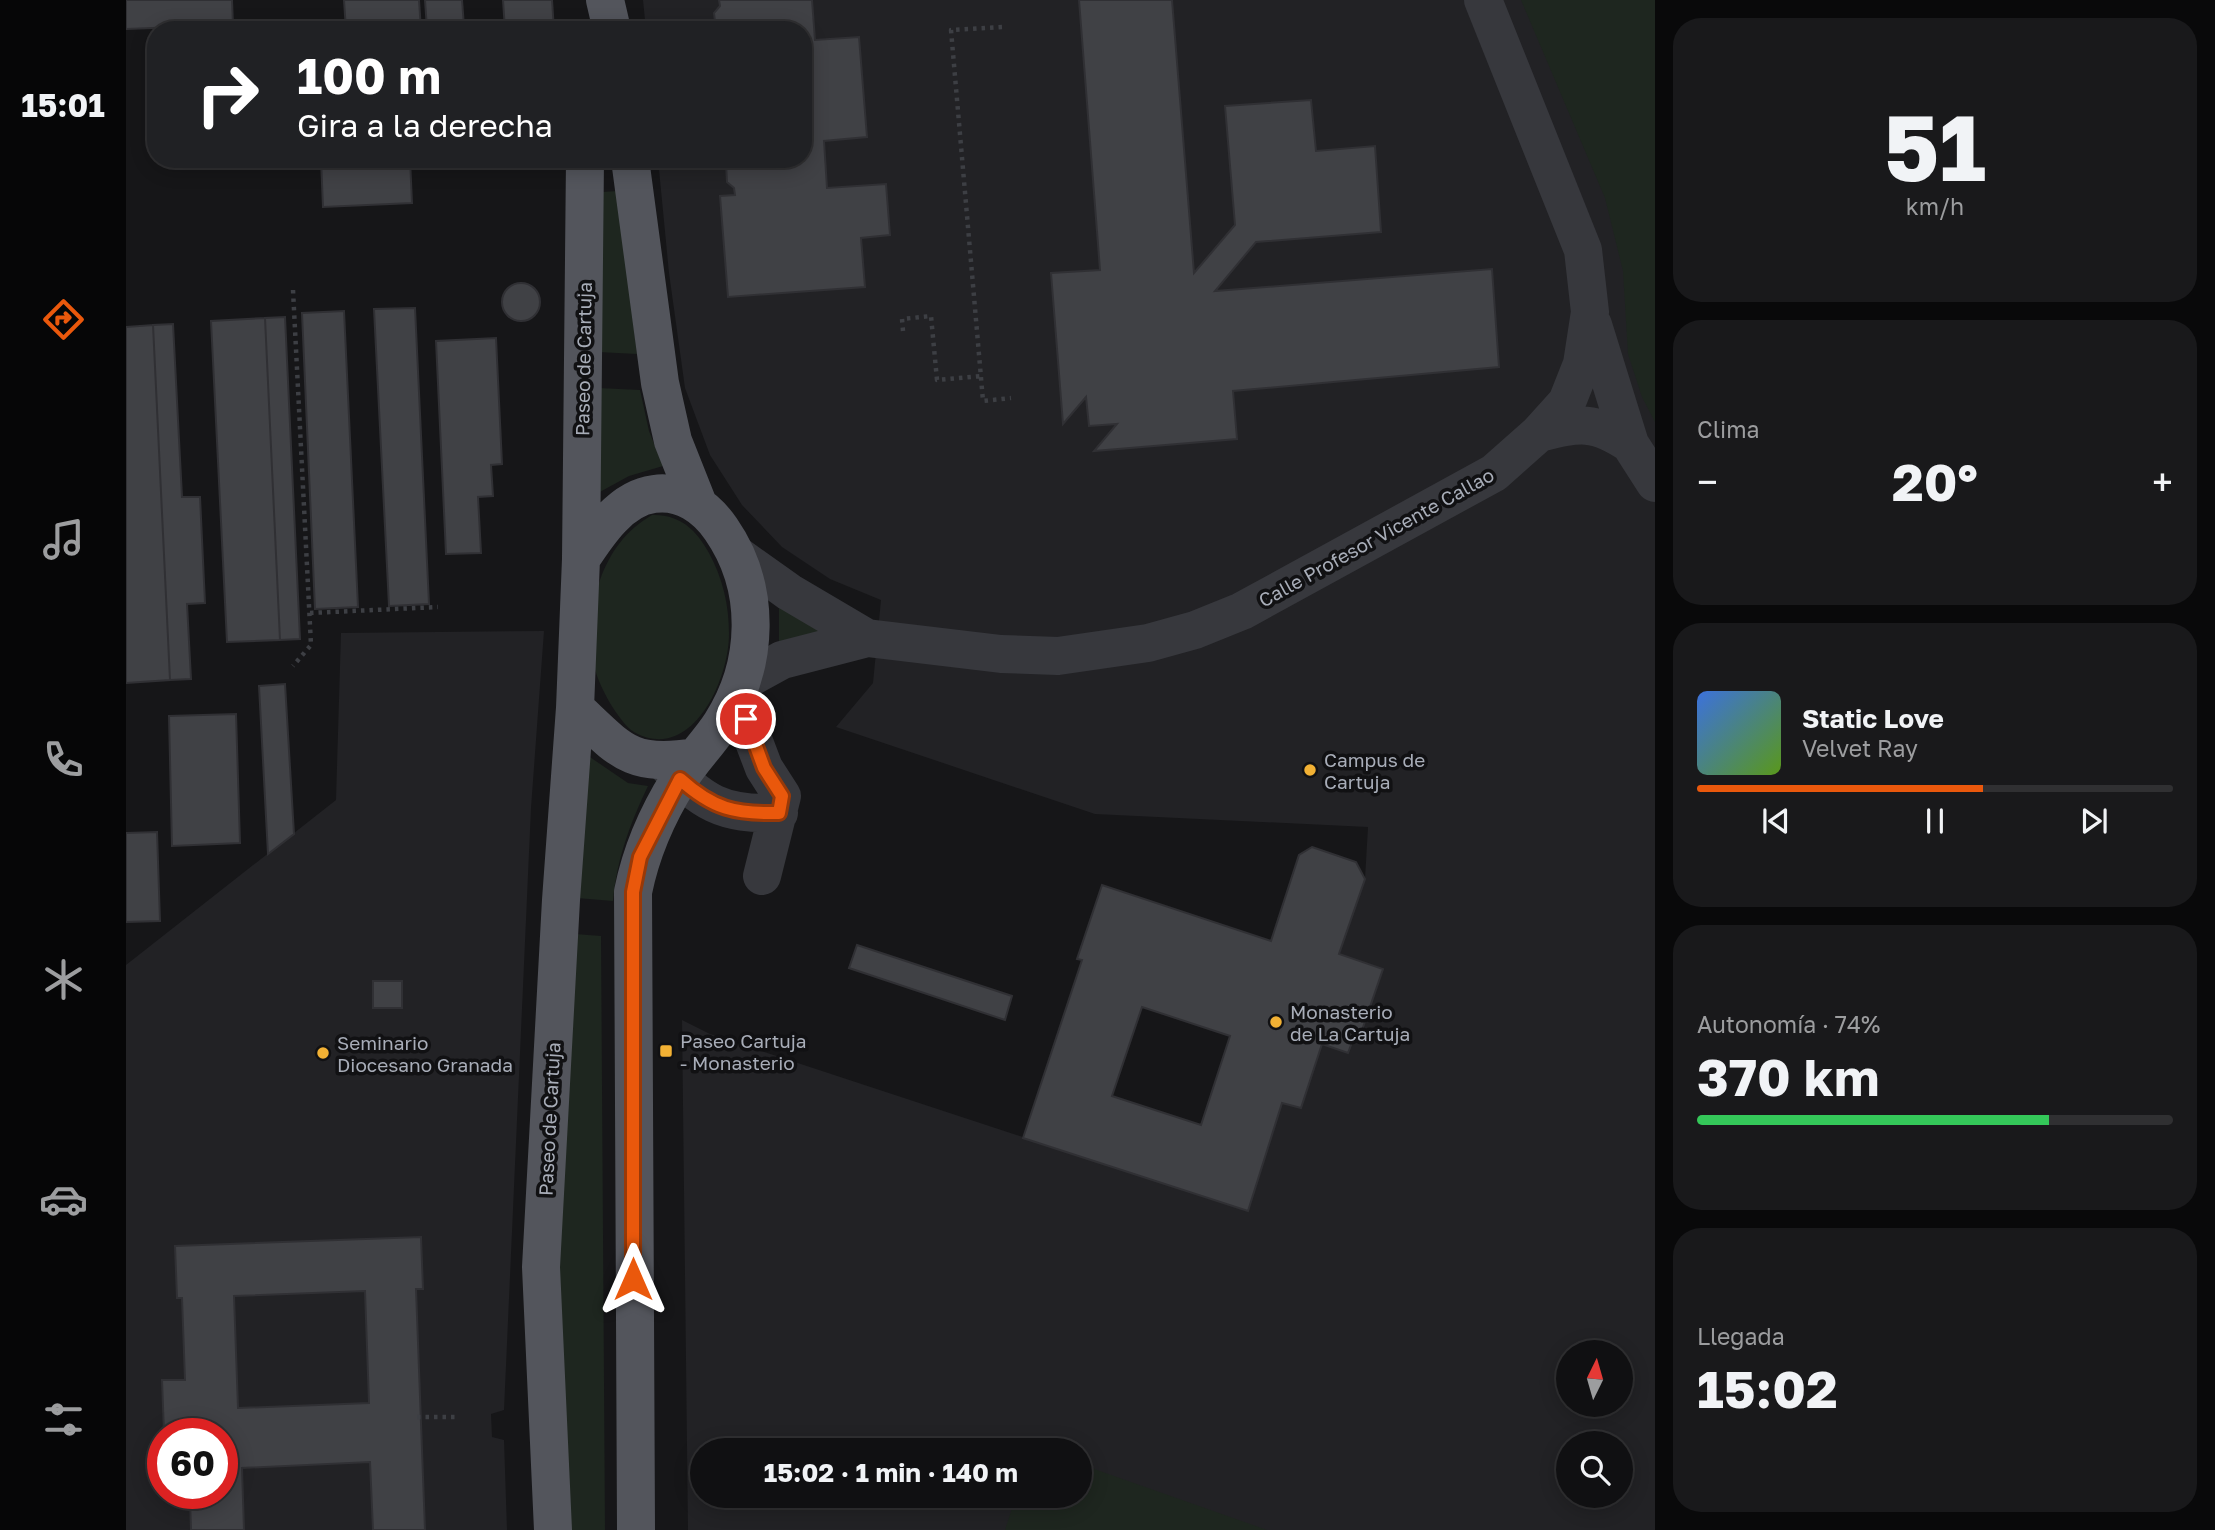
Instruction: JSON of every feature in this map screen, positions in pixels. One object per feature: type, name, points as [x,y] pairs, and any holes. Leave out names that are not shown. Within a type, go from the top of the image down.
[{"type":"main road","points":[[589,21],[592,0]]},
{"type":"main road","points":[[605,0],[610,21]]},
{"type":"main road","name":"Paseo de Cartuja","points":[[553,1530],[541,1267],[561,900],[575,708],[580,559],[585,168]]},
{"type":"main road","points":[[631,168],[660,383],[673,441],[698,504],[719,527],[737,555],[752,630],[740,689],[720,726],[679,766],[640,857],[633,892],[636,1530]]},
{"type":"main road","points":[[580,559],[611,520],[640,497],[656,493],[677,494],[698,504]]},
{"type":"main road","points":[[575,708],[618,747],[638,759],[679,766]]},
{"type":"street","name":"Calle Profesor Vicente Callao","points":[[740,689],[782,660],[867,638],[1001,654],[1058,656],[1148,643],[1195,630],[1254,605],[1494,473],[1539,433],[1567,401],[1582,364],[1590,312],[1583,250],[1483,0]]},
{"type":"street","points":[[1590,312],[1630,444],[1655,483]]},
{"type":"street","points":[[1539,433],[1575,425],[1606,428],[1630,444]]},
{"type":"street","name":"Calle Profesor Vicente Callao","points":[[737,555],[789,592],[867,638]]},
{"type":"street","points":[[740,689],[764,768],[782,796],[762,876]]},
{"type":"street","points":[[679,766],[701,798],[718,806],[746,814],[779,813]]},
{"type":"path","points":[[1002,27],[951,30],[983,401],[1011,398]]},
{"type":"path","points":[[293,289],[312,645],[293,666]]},
{"type":"path","points":[[904,331],[902,319],[931,316],[937,380],[981,376]]},
{"type":"path","points":[[310,613],[438,607]]},
{"type":"path","points":[[417,1418],[458,1417]]},
{"type":"shaded area","name":"Campus de Cartuja","points":[[643,0],[1655,0],[1655,1530],[688,1530],[682,1020],[710,1034],[1247,1211],[1282,1103],[1301,1108],[1322,1044],[1348,1053],[1354,1037],[1359,1038],[1383,969],[1339,954],[1365,879],[1368,827],[1095,814],[836,727],[873,683],[881,600],[830,579],[782,547],[742,505],[710,455],[685,388],[669,273],[659,168],[812,168],[812,21],[645,21]]},
{"type":"shaded area","points":[[1521,0],[1655,0],[1655,422],[1642,397],[1628,354],[1623,271],[1605,198]]},
{"type":"shaded area","points":[[618,191],[637,354],[598,352],[602,192]]},
{"type":"shaded area","points":[[598,388],[640,390],[649,431],[663,466],[629,476],[598,493]]},
{"type":"shaded area","points":[[652,515],[678,520],[692,530],[704,544],[721,582],[728,613],[729,634],[722,674],[703,713],[689,727],[673,737],[654,739],[634,732],[622,720],[599,681],[594,664],[594,622],[600,580],[614,551],[627,535]]},
{"type":"shaded area","points":[[779,603],[832,633],[779,645]]},
{"type":"shaded area","name":"Seminario Diocesano Granada","points":[[544,631],[531,808],[504,1410],[491,1414],[492,1437],[504,1440],[507,1530],[126,1530],[126,965],[336,800],[341,633]]},
{"type":"shaded area","points":[[584,753],[628,783],[648,786],[625,842],[613,901],[577,898]]},
{"type":"shaded area","points":[[575,934],[601,936],[605,1530],[569,1530],[557,1291]]},
{"type":"shaded area","points":[[1092,1468],[1267,1530],[1005,1530],[1012,1508],[1092,1508]]},
{"type":"building","points":[[126,0],[232,0],[233,21],[147,21],[147,28],[126,29]]},
{"type":"building","points":[[344,0],[419,0],[420,21],[345,21]]},
{"type":"building","points":[[425,0],[462,0],[464,21],[426,21]]},
{"type":"building","points":[[503,0],[552,0],[553,21],[504,21]]},
{"type":"building","points":[[719,0],[812,0],[815,40],[859,37],[867,137],[824,141],[827,188],[886,184],[890,235],[861,238],[865,287],[728,297],[720,196],[735,195],[734,188],[727,182],[726,168],[812,168],[812,21],[715,21],[714,13],[720,6]]},
{"type":"building","points":[[1079,0],[1172,0],[1194,273],[1235,225],[1225,106],[1311,100],[1316,151],[1375,146],[1381,232],[1256,242],[1215,291],[1492,269],[1499,367],[1233,391],[1237,439],[1094,451],[1117,424],[1089,426],[1086,397],[1063,424],[1051,273],[1100,270]]},
{"type":"building","points":[[321,168],[410,168],[412,203],[323,207]]},
{"type":"building","points":[[521,283],[535,288],[540,302],[535,316],[521,321],[507,316],[502,302],[507,288]]},
{"type":"building","points":[[415,308],[429,604],[389,606],[374,309]]},
{"type":"building","points":[[344,311],[358,607],[315,609],[302,313]]},
{"type":"building","points":[[285,317],[300,639],[280,640],[265,318]]},
{"type":"building","points":[[265,318],[280,640],[227,642],[211,321]]},
{"type":"building","points":[[173,324],[182,497],[200,497],[205,603],[187,604],[191,679],[170,680],[153,325]]},
{"type":"building","points":[[153,325],[170,680],[126,683],[126,327]]},
{"type":"building","points":[[496,338],[502,464],[491,465],[493,496],[478,497],[481,553],[446,554],[436,341]]},
{"type":"building","points":[[285,684],[294,834],[268,854],[259,686]]},
{"type":"building","points":[[236,714],[240,843],[172,846],[169,716]]},
{"type":"building","points":[[157,832],[160,921],[126,922],[126,833]]},
{"type":"building","name":"Monasterio de La Cartuja","points":[[1312,847],[1356,862],[1365,879],[1339,954],[1383,969],[1359,1039],[1354,1037],[1348,1053],[1322,1044],[1301,1108],[1282,1103],[1248,1211],[1023,1138],[1082,960],[1077,959],[1102,885],[1271,941],[1299,855]],"holes":[[[1142,1007],[1230,1036],[1201,1125],[1112,1096]]]},
{"type":"building","points":[[857,945],[1012,996],[1005,1020],[849,968]]},
{"type":"building","points":[[373,981],[402,981],[402,1008],[373,1008]]},
{"type":"building","points":[[421,1237],[423,1289],[416,1289],[425,1530],[373,1530],[370,1462],[242,1468],[244,1530],[191,1530],[190,1509],[238,1509],[238,1418],[163,1418],[162,1380],[185,1380],[182,1298],[177,1298],[175,1246]],"holes":[[[365,1291],[369,1403],[238,1408],[234,1296]]]},
{"type":"place","name":"Campus de Cartuja","points":[[1310,770]]},
{"type":"place","name":"Monasterio de La Cartuja","points":[[1276,1022]]},
{"type":"place","name":"Paseo Cartuja - Monasterio","points":[[666,1051]]},
{"type":"place","name":"Seminario Diocesano Granada","points":[[323,1053]]},
{"type":"route","points":[[633,1279],[632,919],[633,892],[640,857],[680,779],[701,798],[718,806],[746,814],[779,813],[782,796],[764,768],[746,719]]}]
